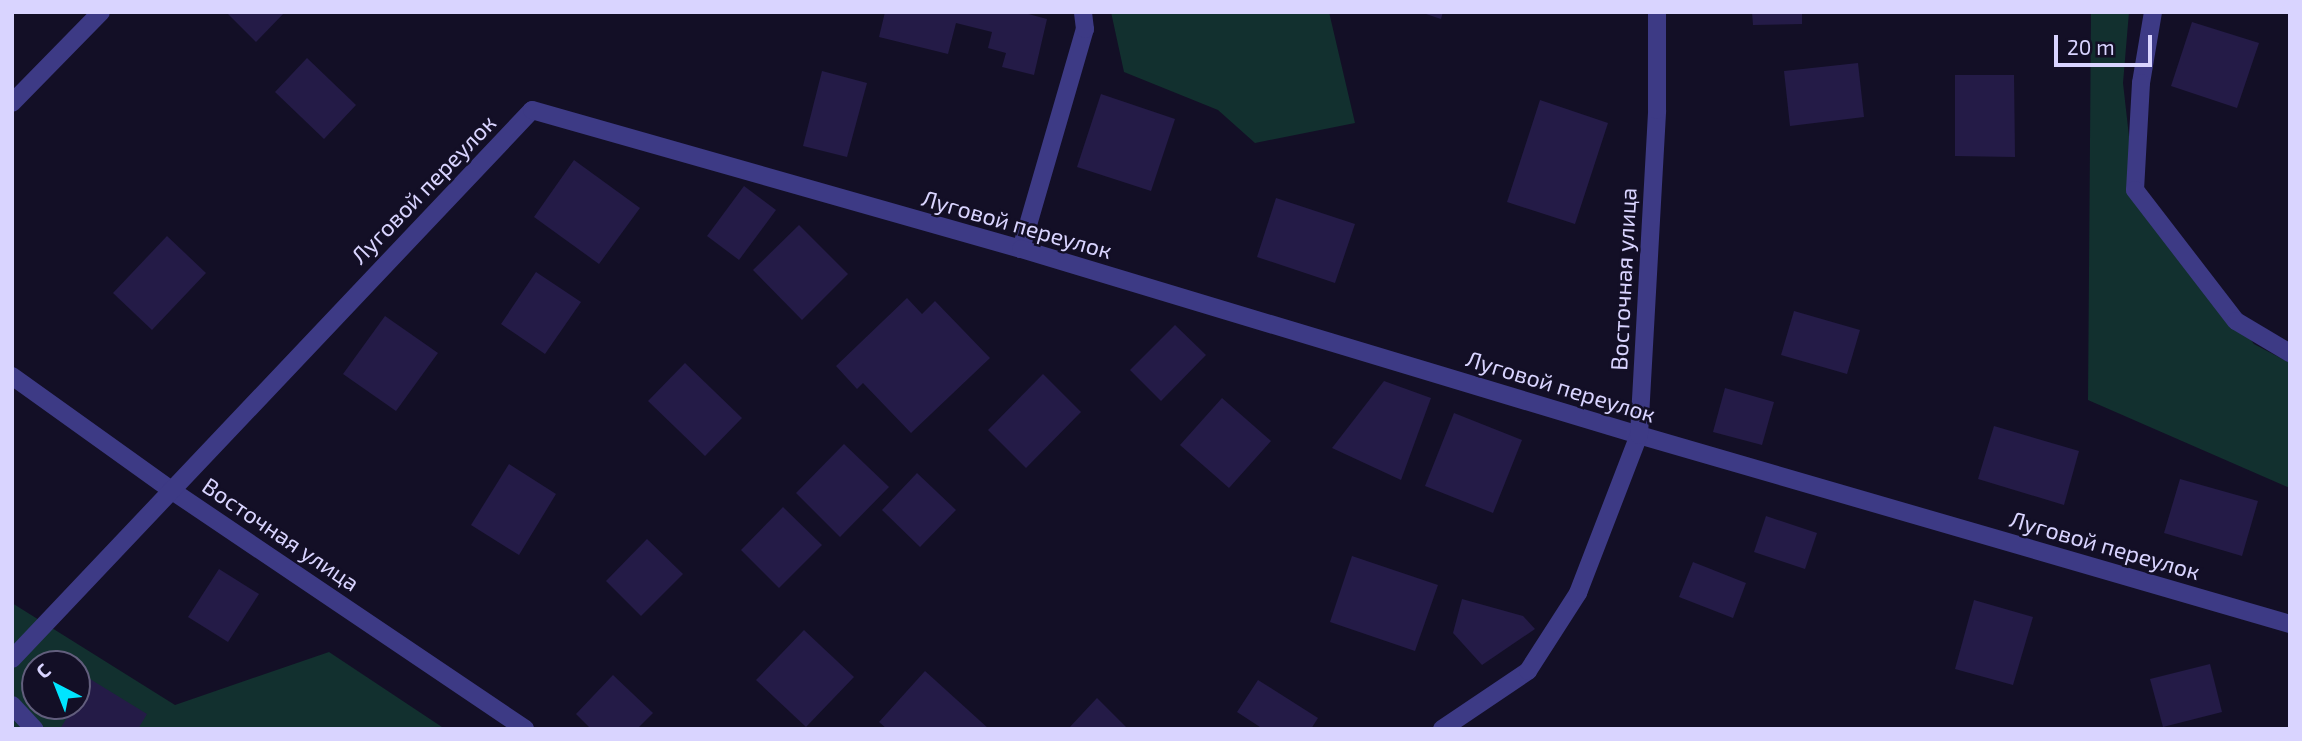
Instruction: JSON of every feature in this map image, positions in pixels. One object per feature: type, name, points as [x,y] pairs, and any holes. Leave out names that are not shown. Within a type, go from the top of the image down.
[{"type":"street","points":[[12,103],[101,12]]},
{"type":"street","points":[[1021,249],[1085,29],[1083,12]]},
{"type":"street","name":"Восточная улица","points":[[1442,729],[1528,671],[1578,593],[1639,435],[1657,110],[1657,12]]},
{"type":"street","points":[[2153,12],[2141,83],[2136,190],[2236,321],[2290,353]]},
{"type":"street","name":"Луговой переулок","points":[[12,659],[532,110],[1021,249],[1639,435],[2290,624]]},
{"type":"street","name":"Восточная улица","points":[[12,376],[171,489],[524,729]]},
{"type":"street","points":[[12,705],[34,729]]},
{"type":"green space","points":[[1111,12],[1329,12],[1355,123],[1255,143],[1218,110],[1124,72]]},
{"type":"green space","points":[[2091,12],[2129,12],[2123,83],[2135,190],[2254,344],[2290,363],[2290,488],[2088,400]]},
{"type":"green space","points":[[12,603],[87,650],[21,650],[21,720],[91,720],[91,652],[175,705],[329,652],[445,729],[14,729]]},
{"type":"building","points":[[226,12],[285,12],[256,42]]},
{"type":"building","points":[[885,12],[1021,12],[1047,19],[1034,75],[1002,67],[1006,53],[988,48],[992,32],[956,23],[948,54],[879,37]]},
{"type":"building","points":[[1420,12],[1443,12],[1441,19]]},
{"type":"building","points":[[1752,12],[1802,12],[1802,24],[1753,25]]},
{"type":"building","points":[[2192,22],[2259,43],[2237,108],[2171,86]]},
{"type":"building","points":[[307,58],[356,105],[324,139],[275,92]]},
{"type":"building","points":[[1858,63],[1864,117],[1790,126],[1784,71]]},
{"type":"building","points":[[822,71],[867,83],[847,157],[803,146]]},
{"type":"building","points":[[1955,75],[2014,75],[2015,157],[1955,156]]},
{"type":"building","points":[[1101,94],[1175,119],[1151,191],[1077,167]]},
{"type":"building","points":[[1540,100],[1608,123],[1575,224],[1507,202]]},
{"type":"building","points":[[574,160],[640,208],[599,264],[534,217]]},
{"type":"building","points":[[744,186],[776,210],[739,260],[707,236]]},
{"type":"building","points":[[1276,198],[1355,224],[1335,283],[1257,257]]},
{"type":"building","points":[[799,225],[848,274],[802,320],[753,270]]},
{"type":"building","points":[[167,236],[206,273],[152,330],[113,293]]},
{"type":"building","points":[[536,272],[581,302],[545,354],[501,324]]},
{"type":"building","points":[[907,298],[922,314],[935,301],[990,358],[911,433],[863,383],[857,389],[836,366]]},
{"type":"building","points":[[1794,311],[1860,330],[1847,374],[1781,355]]},
{"type":"building","points":[[385,316],[438,353],[396,411],[343,374]]},
{"type":"building","points":[[1175,325],[1206,355],[1161,401],[1130,370]]},
{"type":"building","points":[[685,363],[742,418],[705,456],[648,401]]},
{"type":"building","points":[[1043,374],[1081,412],[1026,468],[988,430]]},
{"type":"building","points":[[1384,381],[1431,398],[1401,480],[1332,448]]},
{"type":"building","points":[[1725,388],[1774,402],[1762,445],[1713,432]]},
{"type":"building","points":[[1222,398],[1271,441],[1229,488],[1180,445]]},
{"type":"building","points":[[1454,413],[1522,440],[1493,513],[1425,486]]},
{"type":"building","points":[[1994,426],[2079,451],[2064,505],[1978,479]]},
{"type":"building","points":[[844,444],[889,487],[840,537],[796,493]]},
{"type":"building","points":[[509,464],[556,494],[519,555],[471,525]]},
{"type":"building","points":[[917,473],[956,510],[920,547],[882,510]]},
{"type":"building","points":[[2180,479],[2258,501],[2242,556],[2164,533]]},
{"type":"building","points":[[783,507],[822,545],[779,588],[741,550]]},
{"type":"building","points":[[1766,516],[1817,533],[1805,569],[1754,552]]},
{"type":"building","points":[[647,539],[683,574],[641,616],[606,581]]},
{"type":"building","points":[[1352,556],[1438,585],[1415,651],[1330,622]]},
{"type":"building","points":[[1693,562],[1746,583],[1733,618],[1679,597]]},
{"type":"building","points":[[219,569],[259,594],[228,642],[188,617]]},
{"type":"building","points":[[1462,599],[1523,616],[1535,629],[1482,665],[1453,633]]},
{"type":"building","points":[[1974,600],[2033,617],[2013,685],[1955,669]]},
{"type":"building","points":[[804,630],[854,677],[806,727],[756,680]]},
{"type":"building","points":[[2210,664],[2222,712],[2163,727],[2150,679]]},
{"type":"building","points":[[925,671],[989,729],[887,729],[879,722]]},
{"type":"building","points":[[613,675],[653,713],[637,729],[591,729],[576,714]]},
{"type":"building","points":[[91,680],[147,714],[138,729],[60,729],[65,720],[91,720]]},
{"type":"building","points":[[1258,680],[1318,718],[1311,729],[1263,729],[1237,712]]},
{"type":"building","points":[[1097,698],[1128,729],[1068,729]]}]
